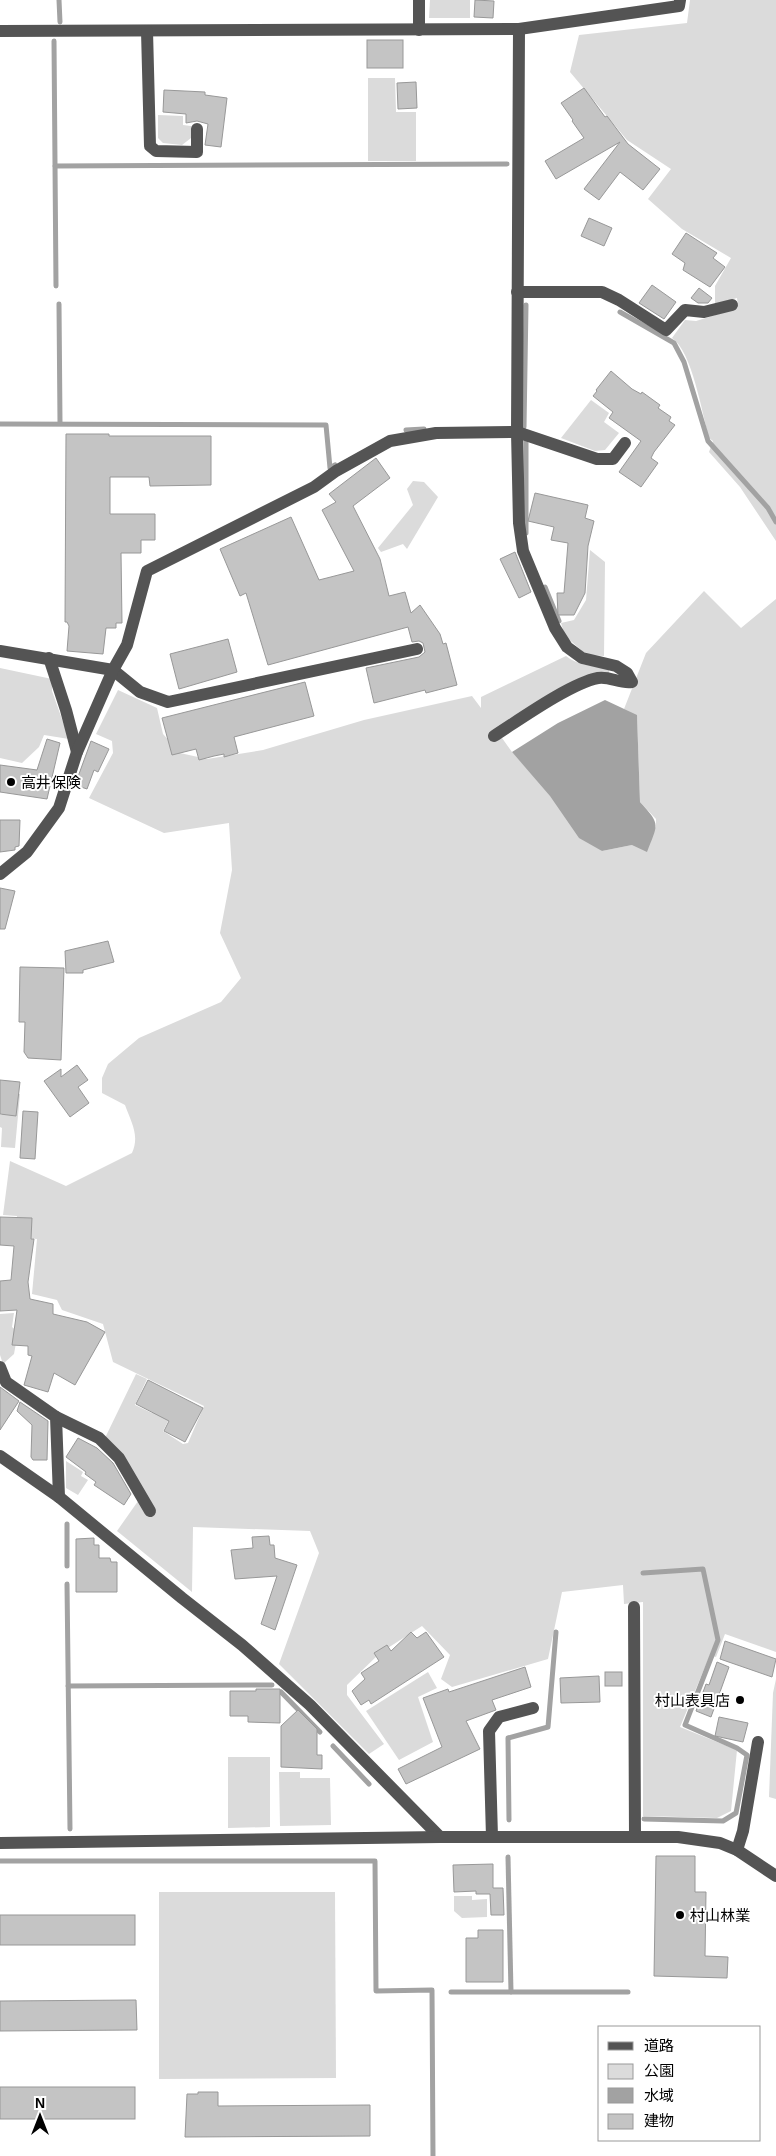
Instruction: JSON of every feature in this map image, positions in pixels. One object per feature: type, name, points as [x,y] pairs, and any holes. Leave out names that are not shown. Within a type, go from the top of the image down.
[{"type":"street","points":[[418,30],[419,0]]},
{"type":"street","points":[[0,31],[147,32],[519,29],[680,6],[680,0]]},
{"type":"street","points":[[494,736],[582,682],[600,678],[614,679],[625,683],[632,682],[627,673],[616,666],[582,658],[567,647],[555,628],[523,551],[519,523],[517,432],[519,29]]},
{"type":"street","points":[[147,32],[150,146],[156,151],[197,152],[197,129]]},
{"type":"street","points":[[517,292],[602,292],[619,300],[666,330],[685,310],[704,312],[732,305]]},
{"type":"street","points":[[0,874],[27,852],[59,808],[77,752],[113,670],[128,645],[146,571],[314,487],[336,471],[390,441],[436,433],[517,432],[597,458],[613,458],[625,443]]},
{"type":"street","points":[[0,651],[113,670],[140,692],[168,702],[417,649]]},
{"type":"street","points":[[49,658],[77,752]]},
{"type":"street","points":[[0,1367],[6,1382],[56,1417],[98,1438],[119,1458],[150,1511]]},
{"type":"street","points":[[56,1417],[59,1497]]},
{"type":"street","points":[[0,1456],[59,1497],[242,1645],[310,1705],[440,1837]]},
{"type":"street","points":[[634,1607],[635,1837]]},
{"type":"street","points":[[492,1837],[489,1731],[499,1717],[533,1708]]},
{"type":"street","points":[[737,1850],[743,1831],[758,1742]]},
{"type":"street","points":[[0,1843],[440,1837],[678,1837],[720,1843],[737,1850],[776,1876]]},
{"type":"green space","points":[[430,0],[470,0],[470,18],[429,18]]},
{"type":"green space","points":[[690,0],[776,0],[776,541],[740,487],[709,452],[713,441],[709,438],[691,369],[679,345],[672,338],[685,320],[696,321],[738,308],[737,298],[715,304],[715,286],[731,258],[682,229],[648,199],[671,169],[627,140],[570,72],[579,35],[687,23]]},
{"type":"green space","points":[[368,78],[395,78],[396,112],[416,112],[416,161],[368,161]]},
{"type":"green space","points":[[158,115],[183,116],[183,125],[191,126],[191,138],[182,145],[163,143],[158,138]]},
{"type":"green space","points":[[591,400],[609,413],[604,422],[619,433],[605,450],[595,451],[561,438]]},
{"type":"green space","points":[[413,481],[424,482],[438,497],[407,549],[403,544],[381,552],[378,548],[413,505],[407,489]]},
{"type":"green space","points":[[590,550],[605,562],[604,656],[587,655],[565,636],[561,623],[574,620],[586,600]]},
{"type":"green space","points":[[704,591],[741,628],[776,599],[776,1652],[725,1634],[716,1657],[710,1655],[680,1727],[737,1750],[731,1811],[717,1818],[643,1816],[643,1602],[624,1604],[623,1585],[562,1592],[548,1659],[452,1687],[441,1679],[450,1655],[422,1626],[380,1653],[347,1685],[347,1695],[384,1744],[369,1754],[279,1664],[319,1553],[310,1531],[193,1527],[192,1592],[117,1531],[143,1494],[105,1438],[136,1374],[147,1379],[135,1405],[169,1419],[163,1431],[183,1444],[188,1443],[204,1406],[113,1362],[103,1324],[62,1310],[57,1300],[32,1294],[37,1239],[15,1237],[17,1216],[3,1215],[10,1161],[66,1186],[132,1153],[135,1134],[125,1105],[102,1093],[102,1078],[108,1064],[139,1038],[221,1002],[241,978],[220,933],[232,870],[229,823],[164,833],[89,798],[113,753],[112,741],[96,734],[118,690],[157,708],[163,734],[180,753],[207,759],[263,750],[364,720],[472,696],[481,708],[481,697],[566,656],[581,664],[609,668],[609,673],[497,731],[512,752],[602,851],[632,845],[656,827],[656,819],[640,802],[637,716],[624,709],[646,653]]},
{"type":"green space","points":[[0,668],[52,679],[52,691],[69,739],[44,735],[39,747],[22,763],[0,758]]},
{"type":"green space","points":[[4,1093],[20,1094],[15,1148],[1,1147],[2,1128],[0,1127],[0,1115],[2,1115]]},
{"type":"green space","points":[[14,1313],[12,1327],[18,1332],[14,1354],[3,1364],[0,1355],[0,1314]]},
{"type":"green space","points":[[66,1461],[83,1472],[81,1476],[88,1480],[78,1495],[66,1488]]},
{"type":"green space","points":[[428,1672],[437,1688],[418,1697],[433,1742],[399,1760],[366,1711]]},
{"type":"green space","points":[[776,1679],[776,1799],[769,1797],[773,1693]]},
{"type":"green space","points":[[228,1757],[270,1757],[270,1827],[228,1828]]},
{"type":"green space","points":[[279,1772],[300,1772],[300,1778],[330,1778],[331,1825],[280,1826]]},
{"type":"green space","points":[[159,1892],[335,1892],[336,2078],[159,2079]]},
{"type":"green space","points":[[454,1896],[472,1896],[472,1900],[487,1899],[487,1917],[462,1918],[454,1911]]},
{"type":"water","points":[[605,700],[637,715],[640,802],[651,815],[656,825],[647,852],[632,845],[602,851],[579,838],[550,796],[512,752],[558,723]]},
{"type":"building","points":[[475,0],[494,1],[493,18],[474,17]]},
{"type":"building","points":[[367,40],[403,40],[403,68],[367,68]]},
{"type":"building","points":[[416,82],[417,108],[398,109],[397,83]]},
{"type":"building","points":[[584,88],[628,144],[660,169],[643,190],[620,172],[599,200],[584,189],[620,142],[556,179],[545,161],[584,138],[561,103]]},
{"type":"building","points":[[164,90],[205,92],[205,95],[227,98],[221,147],[205,145],[208,124],[197,121],[186,123],[186,114],[163,112]]},
{"type":"building","points":[[589,218],[612,228],[604,246],[581,236]]},
{"type":"building","points":[[686,233],[717,253],[713,258],[725,267],[710,287],[683,270],[685,263],[672,254]]},
{"type":"building","points":[[652,285],[676,302],[664,319],[639,303]]},
{"type":"building","points":[[699,288],[712,298],[708,303],[698,303],[691,298]]},
{"type":"building","points":[[611,371],[632,389],[641,394],[642,392],[660,405],[658,408],[671,417],[669,421],[675,425],[654,452],[651,458],[658,463],[641,487],[619,472],[641,441],[609,418],[613,412],[593,396]]},
{"type":"building","points":[[66,434],[211,436],[211,485],[150,486],[149,477],[110,477],[110,514],[155,514],[155,540],[141,540],[141,553],[121,553],[122,623],[116,623],[116,628],[106,628],[103,654],[67,651],[69,626],[65,622]]},
{"type":"building","points":[[376,458],[390,478],[353,506],[380,559],[389,596],[405,592],[411,613],[420,605],[440,634],[443,644],[446,643],[457,685],[426,693],[425,690],[374,703],[366,668],[419,657],[425,652],[423,643],[419,641],[412,642],[408,627],[268,665],[246,593],[240,596],[220,549],[291,517],[319,580],[354,571],[322,510],[336,502],[329,494]]},
{"type":"building","points":[[535,493],[588,505],[585,518],[594,521],[588,546],[585,593],[574,615],[558,615],[557,593],[564,593],[568,543],[551,540],[554,527],[528,521]]},
{"type":"building","points":[[515,552],[531,592],[519,598],[500,559]]},
{"type":"building","points":[[228,639],[237,672],[179,689],[170,654]]},
{"type":"building","points":[[305,682],[314,716],[234,737],[238,753],[224,757],[224,754],[199,760],[196,749],[172,755],[162,718]]},
{"type":"building","points":[[47,739],[60,743],[47,799],[0,792],[0,765],[37,770]]},
{"type":"building","points":[[91,741],[109,749],[98,772],[94,770],[87,789],[75,785]]},
{"type":"building","points":[[0,820],[20,820],[19,846],[15,847],[15,850],[0,852]]},
{"type":"building","points":[[0,888],[15,891],[5,929],[0,929]]},
{"type":"building","points":[[108,941],[114,962],[83,970],[83,973],[66,973],[65,951]]},
{"type":"building","points":[[20,967],[64,968],[61,1060],[28,1058],[24,1052],[25,1022],[19,1022]]},
{"type":"building","points":[[77,1065],[88,1080],[78,1087],[89,1103],[70,1117],[44,1081],[61,1069],[61,1077]]},
{"type":"building","points":[[0,1080],[20,1082],[16,1116],[0,1114]]},
{"type":"building","points":[[23,1111],[38,1112],[35,1159],[20,1158]]},
{"type":"building","points":[[0,1217],[32,1218],[31,1239],[34,1239],[28,1282],[30,1299],[53,1304],[53,1314],[87,1322],[105,1332],[75,1385],[54,1373],[48,1392],[24,1385],[32,1356],[28,1355],[28,1346],[12,1345],[17,1310],[0,1311],[0,1281],[11,1280],[14,1246],[0,1245]]},
{"type":"building","points":[[148,1380],[203,1408],[185,1442],[164,1431],[169,1421],[136,1404]]},
{"type":"building","points":[[0,1387],[19,1401],[0,1430]]},
{"type":"building","points":[[20,1402],[48,1421],[47,1460],[33,1460],[31,1457],[32,1425],[17,1411]]},
{"type":"building","points":[[78,1438],[97,1448],[113,1463],[131,1494],[124,1505],[94,1485],[96,1482],[85,1474],[86,1472],[66,1457]]},
{"type":"building","points":[[269,1536],[270,1545],[274,1545],[275,1558],[297,1565],[275,1630],[261,1624],[277,1576],[235,1579],[231,1550],[253,1548],[252,1537]]},
{"type":"building","points":[[94,1538],[94,1545],[99,1545],[99,1558],[110,1558],[111,1562],[117,1562],[117,1592],[76,1592],[76,1539]]},
{"type":"building","points":[[411,1632],[417,1638],[426,1632],[444,1657],[371,1704],[369,1700],[361,1705],[352,1691],[365,1679],[361,1673],[379,1661],[374,1653],[387,1645],[391,1651]]},
{"type":"building","points":[[725,1641],[776,1659],[772,1677],[720,1659]]},
{"type":"building","points":[[717,1662],[729,1667],[711,1717],[696,1711],[706,1684],[709,1685]]},
{"type":"building","points":[[525,1667],[531,1687],[492,1700],[496,1710],[466,1721],[480,1749],[406,1784],[398,1769],[442,1747],[423,1698],[448,1689],[449,1692]]},
{"type":"building","points":[[605,1672],[622,1672],[622,1686],[605,1686]]},
{"type":"building","points":[[599,1676],[600,1702],[561,1703],[560,1678]]},
{"type":"building","points":[[256,1689],[280,1689],[280,1723],[248,1722],[248,1716],[230,1716],[230,1691],[256,1691]]},
{"type":"building","points":[[298,1710],[317,1729],[317,1755],[322,1755],[322,1769],[281,1767],[281,1726]]},
{"type":"building","points":[[719,1717],[748,1723],[743,1742],[715,1736]]},
{"type":"building","name":"村山林業","points":[[656,1856],[695,1856],[695,1892],[706,1892],[705,1956],[728,1957],[727,1978],[654,1976]]},
{"type":"building","points":[[493,1864],[493,1888],[503,1888],[504,1915],[491,1915],[490,1894],[476,1894],[476,1891],[454,1892],[453,1865]]},
{"type":"building","points":[[0,1915],[135,1915],[135,1945],[0,1945]]},
{"type":"building","points":[[478,1930],[503,1930],[503,1982],[466,1982],[466,1938],[478,1938]]},
{"type":"building","points":[[136,2000],[137,2030],[0,2031],[0,2001]]},
{"type":"building","points":[[0,2087],[135,2087],[135,2119],[0,2119]]},
{"type":"building","points":[[198,2092],[218,2092],[218,2106],[370,2105],[370,2136],[185,2137],[187,2094],[198,2094]]},
{"type":"waterway","points":[[59,0],[60,22]]},
{"type":"waterway","points":[[54,41],[56,286]]},
{"type":"waterway","points":[[55,166],[507,164]]},
{"type":"waterway","points":[[59,304],[60,423]]},
{"type":"waterway","points":[[524,427],[526,305]]},
{"type":"waterway","points":[[620,312],[674,343],[684,362],[708,441],[768,508],[776,522]]},
{"type":"waterway","points":[[0,424],[326,425],[330,468],[335,465]]},
{"type":"waterway","points":[[406,430],[424,429]]},
{"type":"waterway","points":[[526,441],[526,533]]},
{"type":"waterway","points":[[545,587],[559,621]]},
{"type":"waterway","points":[[67,1524],[67,1566]]},
{"type":"waterway","points":[[643,1573],[703,1569],[718,1640],[685,1725],[737,1748],[747,1755],[736,1813],[723,1821],[644,1819]]},
{"type":"waterway","points":[[67,1584],[70,1829]]},
{"type":"waterway","points":[[509,1820],[508,1738],[548,1727],[556,1632]]},
{"type":"waterway","points":[[68,1686],[272,1685]]},
{"type":"waterway","points":[[281,1692],[320,1732]]},
{"type":"waterway","points":[[333,1746],[369,1784]]},
{"type":"waterway","points":[[508,1857],[511,1992]]},
{"type":"waterway","points":[[0,1861],[375,1861],[376,1991],[432,1990],[433,2156]]},
{"type":"waterway","points":[[451,1992],[628,1992]]},
{"type":"place","name":"高井保険","points":[[11,782]]},
{"type":"place","name":"村山表具店","points":[[740,1700]]},
{"type":"place","name":"村山林業","points":[[680,1915]]}]
